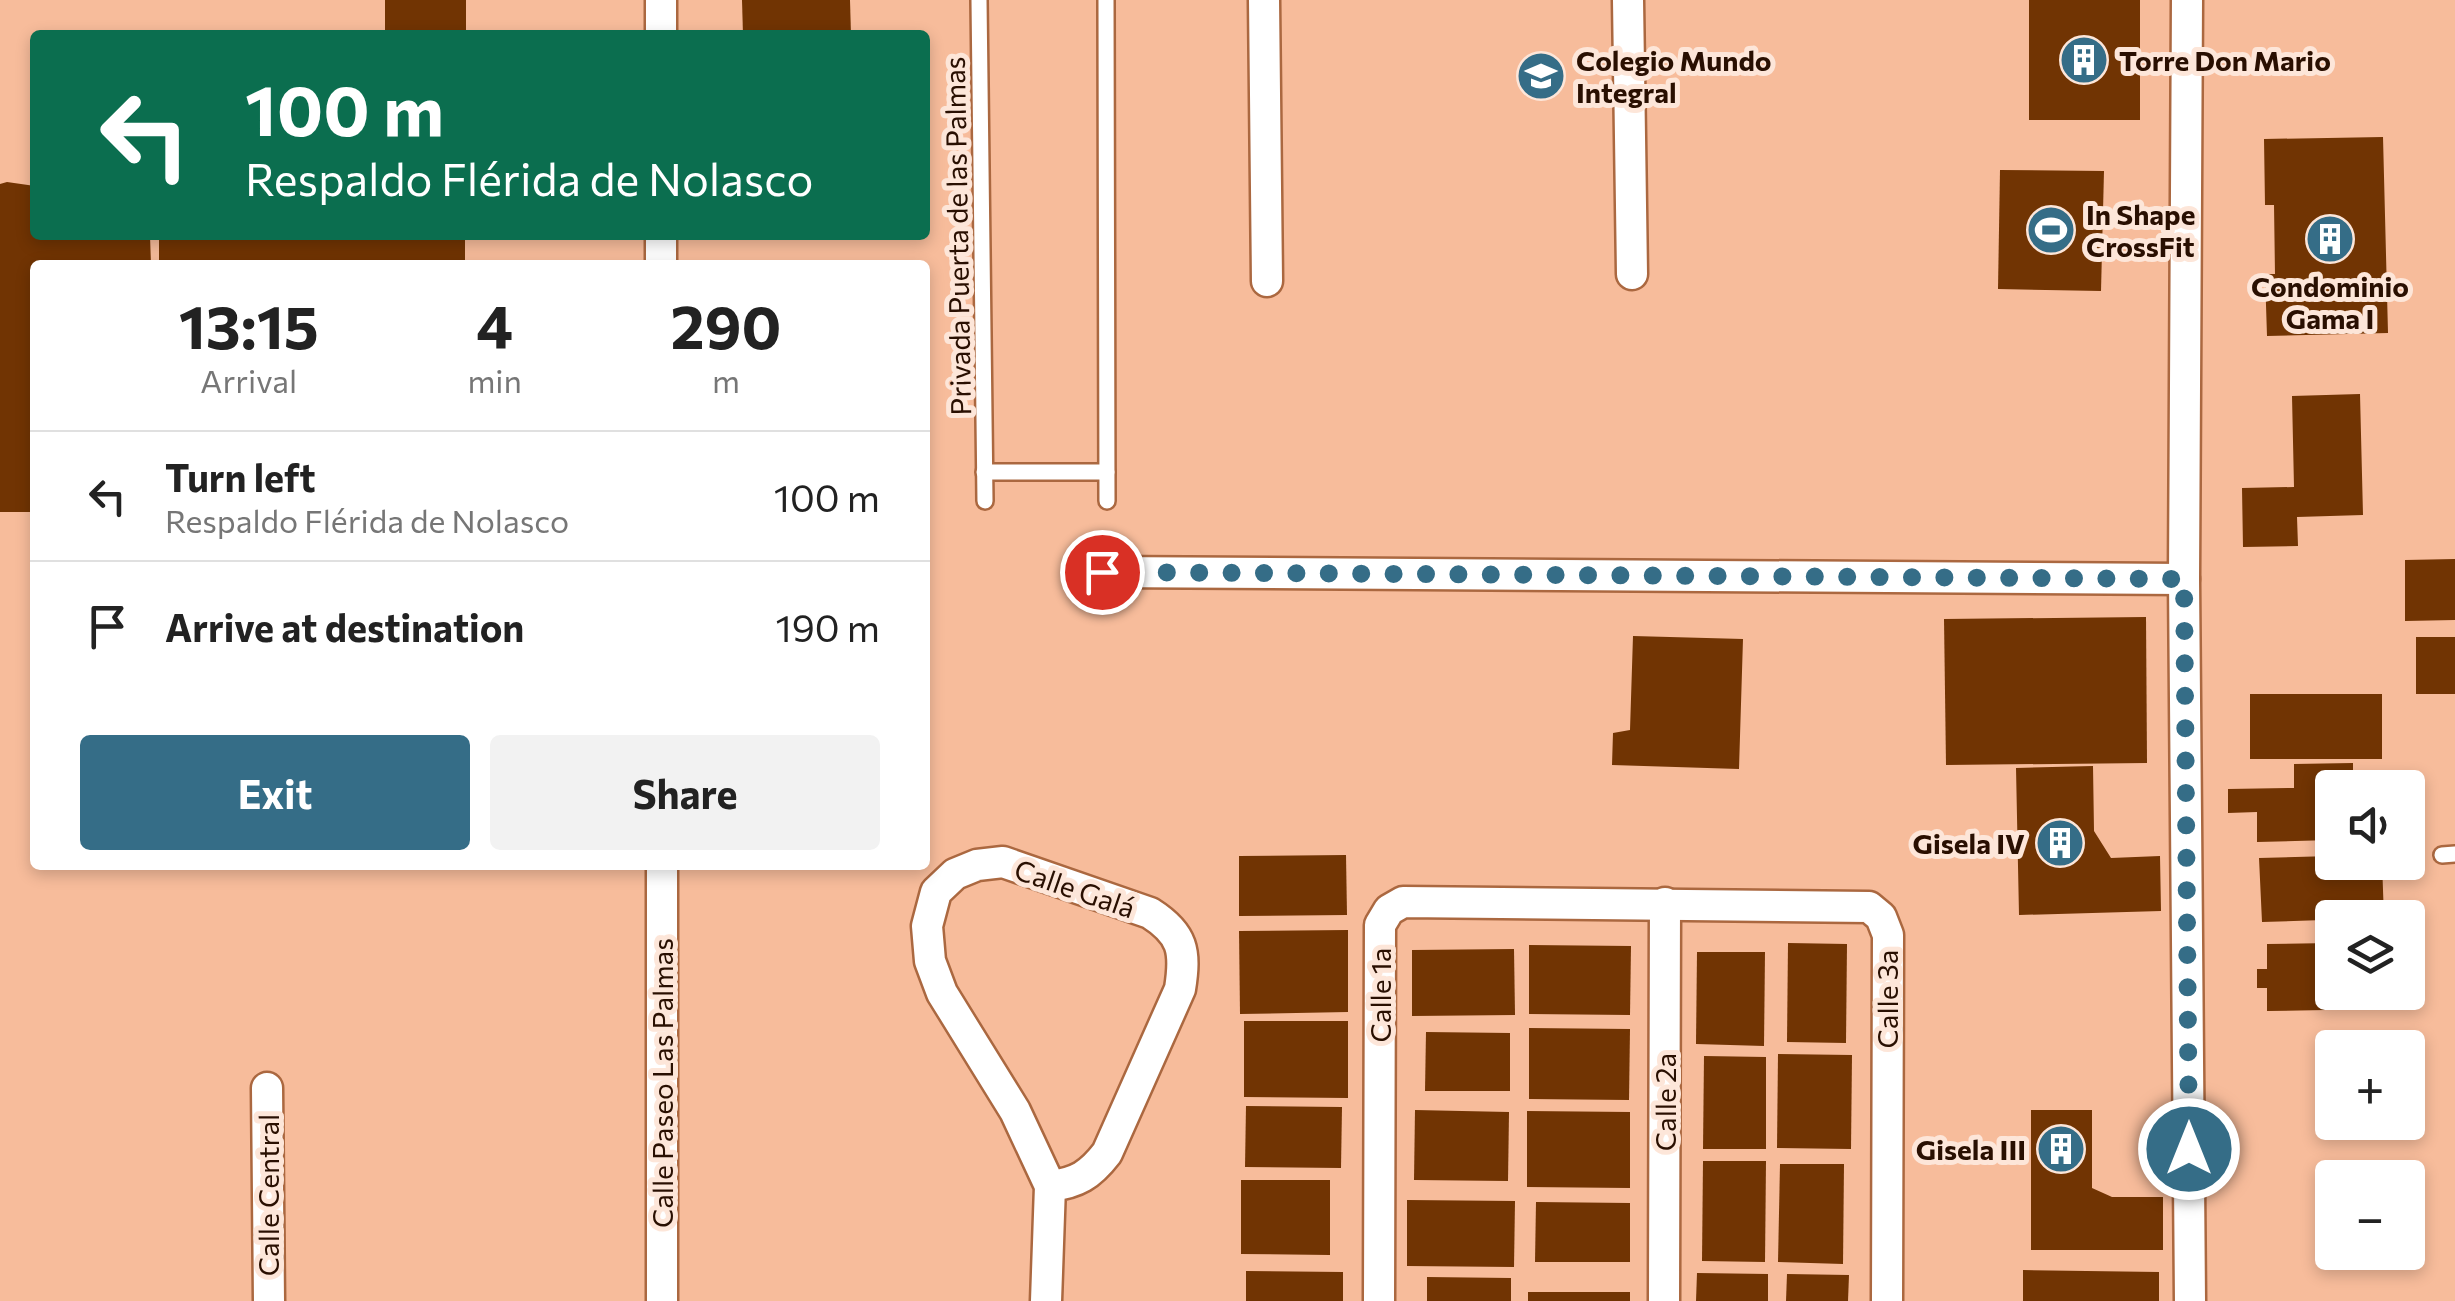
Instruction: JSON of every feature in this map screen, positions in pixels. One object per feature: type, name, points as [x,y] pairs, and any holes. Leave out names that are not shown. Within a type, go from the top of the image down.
[{"type":"street","points":[[661,0],[661,30]]},
{"type":"street","points":[[1264,0],[1267,281]]},
{"type":"street","points":[[1628,0],[1632,274]]},
{"type":"street","points":[[2187,0],[2184,579],[2190,1301]]},
{"type":"street","points":[[1102,572],[2184,579]]},
{"type":"street","name":"Calle Galá","points":[[1046,1301],[1050,1186],[1015,1111],[942,993],[930,961],[927,926],[936,892],[955,874],[977,865],[1003,862],[1150,913],[1168,925],[1180,942],[1184,962],[1180,989],[1107,1154],[1092,1173],[1074,1184],[1050,1186]]},
{"type":"street","name":"Calle Paseo Las Palmas","points":[[662,870],[662,1301]]},
{"type":"street","name":"Calle 1a","points":[[1379,1301],[1380,925],[1389,910],[1403,902],[1666,903]]},
{"type":"street","name":"Calle 2a","points":[[1664,1301],[1666,903]]},
{"type":"street","name":"Calle 3a","points":[[1666,903],[1869,907],[1881,917],[1888,935],[1886,1301]]},
{"type":"street","name":"Calle Central","points":[[267,1088],[268,1301]]},
{"type":"lane","name":"Privada Puerta de las Palmas","points":[[979,0],[985,501]]},
{"type":"lane","points":[[1106,0],[1107,501]]},
{"type":"lane","points":[[984,472],[1107,472]]},
{"type":"building","points":[[385,0],[466,0],[466,30],[385,30]]},
{"type":"building","points":[[742,0],[850,0],[851,30],[743,30]]},
{"type":"building","name":"Torre Don Mario","points":[[2029,0],[2140,0],[2140,120],[2029,120]]},
{"type":"building","name":"Condominio Gama I","points":[[2383,137],[2388,333],[2267,336],[2265,274],[2275,274],[2274,205],[2265,205],[2264,139]]},
{"type":"building","name":"In Shape CrossFit","points":[[2000,170],[2104,171],[2101,291],[1998,289]]},
{"type":"building","points":[[0,184],[30,185],[30,240],[150,240],[151,260],[30,260],[30,512],[0,512]]},
{"type":"building","points":[[159,240],[465,240],[465,260],[159,260]]},
{"type":"building","points":[[2360,394],[2363,515],[2297,517],[2298,546],[2243,547],[2242,488],[2294,487],[2292,396]]},
{"type":"building","points":[[2455,559],[2455,620],[2405,621],[2405,560]]},
{"type":"building","points":[[2146,617],[2147,763],[1946,765],[1944,619]]},
{"type":"building","points":[[1633,636],[1743,639],[1739,769],[1612,765],[1613,733],[1630,730]]},
{"type":"building","points":[[2416,637],[2455,637],[2455,694],[2416,694]]},
{"type":"building","points":[[2250,694],[2382,694],[2382,759],[2250,759]]},
{"type":"building","points":[[2353,763],[2353,770],[2315,770],[2315,840],[2257,842],[2257,812],[2228,813],[2228,789],[2294,788],[2294,764]]},
{"type":"building","name":"Gisela IV","points":[[2093,766],[2094,831],[2111,858],[2160,856],[2161,911],[2019,915],[2016,768]]},
{"type":"building","points":[[1346,855],[1347,915],[1239,916],[1239,856]]},
{"type":"building","points":[[2315,856],[2315,880],[2383,880],[2383,900],[2315,900],[2315,920],[2262,922],[2259,858]]},
{"type":"building","points":[[1348,930],[1348,1012],[1240,1014],[1239,931]]},
{"type":"building","points":[[1788,943],[1847,944],[1846,1043],[1787,1042]]},
{"type":"building","points":[[2315,943],[2315,1010],[2324,1010],[2267,1011],[2267,988],[2257,988],[2257,969],[2267,969],[2267,944]]},
{"type":"building","points":[[1529,945],[1631,946],[1630,1015],[1529,1014]]},
{"type":"building","points":[[1514,949],[1515,1015],[1412,1016],[1412,950]]},
{"type":"building","points":[[1697,952],[1765,952],[1764,1046],[1696,1044]]},
{"type":"building","points":[[1244,1021],[1348,1021],[1348,1098],[1244,1097]]},
{"type":"building","points":[[1529,1028],[1630,1029],[1629,1100],[1529,1099]]},
{"type":"building","points":[[1426,1032],[1510,1033],[1510,1091],[1425,1091]]},
{"type":"building","points":[[1778,1054],[1852,1055],[1851,1149],[1777,1148]]},
{"type":"building","points":[[1704,1056],[1766,1057],[1766,1149],[1703,1149]]},
{"type":"building","points":[[1246,1106],[1342,1107],[1341,1168],[1245,1167]]},
{"type":"building","points":[[1415,1110],[1509,1112],[1508,1181],[1414,1180]]},
{"type":"building","name":"Gisela III","points":[[2031,1110],[2092,1110],[2092,1188],[2112,1197],[2163,1197],[2163,1250],[2031,1250]]},
{"type":"building","points":[[1527,1111],[1630,1112],[1630,1188],[1527,1187]]},
{"type":"building","points":[[1703,1161],[1766,1161],[1765,1262],[1702,1261]]},
{"type":"building","points":[[1780,1164],[1844,1164],[1843,1264],[1778,1262]]},
{"type":"building","points":[[1241,1180],[1330,1180],[1330,1255],[1241,1254]]},
{"type":"building","points":[[1407,1200],[1515,1201],[1514,1267],[1407,1266]]},
{"type":"building","points":[[1536,1202],[1630,1203],[1630,1262],[1535,1262]]},
{"type":"building","points":[[2023,1270],[2159,1272],[2159,1301],[2023,1301]]},
{"type":"building","points":[[1246,1271],[1343,1272],[1343,1301],[1246,1301]]},
{"type":"building","points":[[1697,1273],[1768,1274],[1768,1301],[1696,1301]]},
{"type":"building","points":[[1787,1274],[1849,1275],[1848,1301],[1786,1301]]},
{"type":"building","points":[[1427,1277],[1511,1278],[1511,1301],[1427,1301]]},
{"type":"building","points":[[1528,1292],[1630,1292],[1630,1301],[1528,1301]]},
{"type":"place","name":"Torre Don Mario","points":[[2084,60]]},
{"type":"place","name":"Colegio Mundo Integral","points":[[1541,76]]},
{"type":"place","name":"In Shape CrossFit","points":[[2051,230]]},
{"type":"place","name":"Condominio Gama I","points":[[2330,239]]},
{"type":"place","name":"Gisela IV","points":[[2060,843]]},
{"type":"place","name":"Gisela III","points":[[2061,1149]]},
{"type":"route","points":[[1102,572],[2184,579],[2189,1149]]}]
